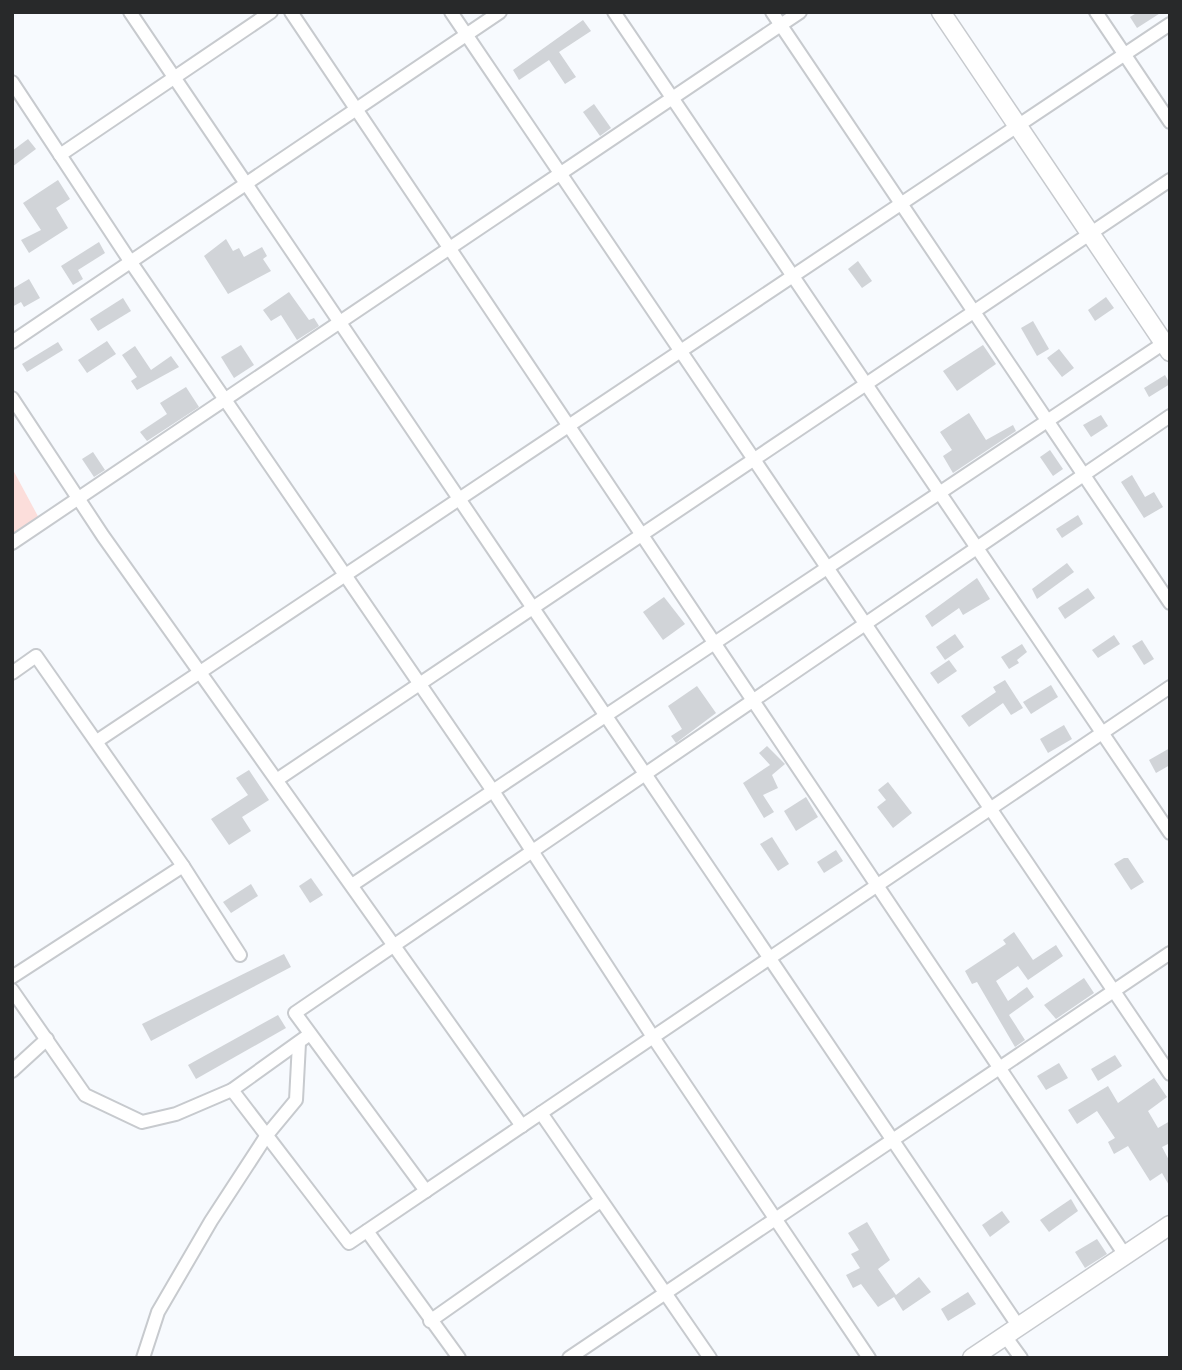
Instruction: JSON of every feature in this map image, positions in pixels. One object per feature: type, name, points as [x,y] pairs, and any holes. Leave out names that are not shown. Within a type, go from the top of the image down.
[{"type":"street","points":[[130,12],[892,1140],[1012,1331],[1021,1358]]},
{"type":"street","points":[[60,155],[271,12]]},
{"type":"street","points":[[291,12],[1125,1255]]},
{"type":"street","points":[[451,12],[1170,1074]]},
{"type":"street","points":[[12,342],[500,12]]},
{"type":"street","points":[[614,12],[1170,833]]},
{"type":"street","points":[[772,12],[1170,603]]},
{"type":"street","points":[[12,543],[800,12]]},
{"type":"street","points":[[352,885],[1047,421],[1168,345],[941,12]]},
{"type":"street","points":[[1096,12],[1170,122]]},
{"type":"street","points":[[97,741],[1170,24]]},
{"type":"street","points":[[12,82],[417,685],[493,791],[653,1037],[869,1358]]},
{"type":"street","points":[[278,779],[1170,180]]},
{"type":"street","points":[[12,398],[79,498],[522,1126]]},
{"type":"street","points":[[426,1191],[295,1013],[1170,416]]},
{"type":"street","points":[[12,673],[36,656],[183,866],[240,955]]},
{"type":"street","points":[[232,1090],[349,1243],[1170,687]]},
{"type":"street","points":[[12,977],[183,866]]},
{"type":"street","points":[[569,1358],[1170,953]]},
{"type":"street","points":[[12,990],[85,1095],[142,1122],[176,1114],[232,1090],[310,1034]]},
{"type":"street","points":[[12,1071],[47,1039]]},
{"type":"street","points":[[143,1358],[158,1312],[211,1221],[267,1135],[296,1100],[299,1042]]},
{"type":"street","points":[[541,1114],[599,1202],[710,1358]]},
{"type":"street","points":[[430,1321],[599,1202]]},
{"type":"street","points":[[972,1358],[1170,1226]]},
{"type":"street","points":[[367,1231],[459,1358]]},
{"type":"shaded area","points":[[12,468],[40,520],[12,538]]},
{"type":"building","points":[[1138,12],[1162,12],[1137,28],[1130,17]]},
{"type":"building","points":[[583,20],[591,31],[559,52],[576,77],[565,84],[549,60],[519,80],[513,70]]},
{"type":"building","points":[[594,104],[611,128],[600,136],[583,112]]},
{"type":"building","points":[[28,139],[36,149],[12,167],[12,151]]},
{"type":"building","points":[[58,180],[70,199],[56,208],[68,228],[29,253],[21,240],[41,230],[23,203]]},
{"type":"building","points":[[226,239],[233,251],[239,248],[244,257],[262,247],[267,256],[263,259],[271,271],[228,294],[204,256]]},
{"type":"building","points":[[99,242],[105,253],[78,270],[83,279],[73,285],[61,266]]},
{"type":"building","points":[[858,261],[872,281],[862,288],[848,269]]},
{"type":"building","points":[[29,279],[40,298],[24,307],[21,302],[12,307],[12,289]]},
{"type":"building","points":[[289,292],[309,320],[314,318],[319,326],[297,340],[281,315],[271,321],[263,310]]},
{"type":"building","points":[[1106,297],[1114,308],[1095,321],[1088,310]]},
{"type":"building","points":[[123,298],[131,311],[98,331],[90,319]]},
{"type":"building","points":[[1033,321],[1049,349],[1037,356],[1021,328]]},
{"type":"building","points":[[107,341],[116,354],[87,373],[78,360]]},
{"type":"building","points":[[58,342],[63,350],[27,372],[22,364]]},
{"type":"building","points":[[241,345],[254,365],[234,378],[221,357]]},
{"type":"building","points":[[983,345],[996,364],[957,391],[943,371]]},
{"type":"building","points":[[135,346],[151,370],[171,356],[179,367],[137,390],[131,381],[137,377],[122,355]]},
{"type":"building","points":[[1059,349],[1074,368],[1062,377],[1047,358]]},
{"type":"building","points":[[1165,375],[1170,384],[1149,397],[1144,388]]},
{"type":"building","points":[[186,387],[199,407],[147,441],[140,432],[167,414],[160,403]]},
{"type":"building","points":[[969,413],[986,440],[1013,425],[1016,431],[953,473],[943,456],[952,450],[940,432]]},
{"type":"building","points":[[1101,415],[1108,426],[1091,437],[1083,425]]},
{"type":"building","points":[[1050,450],[1063,469],[1053,476],[1040,457]]},
{"type":"building","points":[[93,452],[105,470],[94,477],[82,459]]},
{"type":"building","points":[[1132,475],[1145,497],[1154,492],[1163,507],[1144,518],[1121,482]]},
{"type":"building","points":[[1078,515],[1083,524],[1062,538],[1056,529]]},
{"type":"building","points":[[1067,563],[1074,572],[1037,599],[1032,589]]},
{"type":"building","points":[[977,578],[990,599],[963,615],[959,608],[932,627],[925,616]]},
{"type":"building","points":[[1088,588],[1095,598],[1065,619],[1058,608]]},
{"type":"building","points":[[664,597],[685,624],[663,640],[643,612]]},
{"type":"building","points":[[955,634],[964,647],[945,660],[936,647]]},
{"type":"building","points":[[1114,635],[1120,644],[1098,658],[1092,650]]},
{"type":"building","points":[[1142,640],[1154,659],[1144,665],[1132,646]]},
{"type":"building","points":[[1022,644],[1027,652],[1017,660],[1019,663],[1009,669],[1001,657]]},
{"type":"building","points":[[949,660],[957,671],[938,684],[930,673]]},
{"type":"building","points":[[1005,680],[1023,708],[1011,715],[1003,703],[969,727],[961,716],[996,692],[993,687]]},
{"type":"building","points":[[1051,685],[1058,697],[1031,714],[1023,702]]},
{"type":"building","points":[[697,686],[716,713],[676,743],[671,736],[682,729],[668,706]]},
{"type":"building","points":[[1064,725],[1072,739],[1048,753],[1040,739]]},
{"type":"building","points":[[767,746],[785,764],[772,775],[778,788],[763,795],[774,812],[764,818],[743,783],[770,765],[759,753]]},
{"type":"building","points":[[1170,748],[1170,765],[1156,773],[1149,760]]},
{"type":"building","points":[[249,770],[269,800],[242,817],[251,831],[229,845],[211,819],[248,795],[236,778]]},
{"type":"building","points":[[888,782],[912,813],[893,828],[877,807],[886,800],[878,790]]},
{"type":"building","points":[[806,797],[818,817],[796,831],[784,811]]},
{"type":"building","points":[[772,837],[789,864],[778,871],[760,844]]},
{"type":"building","points":[[836,850],[843,861],[824,873],[817,862]]},
{"type":"building","points":[[1128,858],[1144,882],[1131,890],[1114,864]]},
{"type":"building","points":[[311,878],[323,895],[310,903],[299,886]]},
{"type":"building","points":[[251,884],[258,896],[231,913],[223,902]]},
{"type":"building","points":[[1014,932],[1033,960],[1056,945],[1063,956],[1028,980],[1018,966],[996,981],[1008,1001],[1027,987],[1034,997],[1009,1015],[1025,1040],[1015,1047],[977,982],[972,984],[965,971],[1006,944],[1003,940]]},
{"type":"building","points":[[284,954],[291,967],[151,1041],[142,1024]]},
{"type":"building","points":[[1084,978],[1094,993],[1056,1019],[1044,1005]]},
{"type":"building","points":[[278,1015],[286,1028],[196,1079],[188,1065]]},
{"type":"building","points":[[1115,1055],[1122,1066],[1098,1081],[1091,1069]]},
{"type":"building","points":[[1059,1063],[1068,1078],[1046,1090],[1037,1076]]},
{"type":"building","points":[[1154,1078],[1167,1097],[1148,1111],[1158,1128],[1170,1121],[1170,1143],[1162,1147],[1170,1162],[1170,1187],[1162,1173],[1150,1181],[1128,1146],[1114,1154],[1108,1142],[1115,1138],[1097,1111],[1077,1124],[1068,1110],[1108,1086],[1118,1103]]},
{"type":"building","points":[[1071,1199],[1078,1211],[1049,1232],[1040,1220]]},
{"type":"building","points":[[1002,1211],[1010,1222],[990,1237],[982,1225]]},
{"type":"building","points":[[867,1222],[890,1260],[878,1269],[896,1295],[919,1277],[931,1292],[903,1311],[894,1297],[878,1307],[861,1284],[853,1288],[846,1275],[860,1268],[851,1254],[859,1250],[848,1233]]},
{"type":"building","points":[[1097,1239],[1107,1254],[1085,1268],[1075,1252]]},
{"type":"building","points":[[968,1292],[976,1304],[948,1321],[941,1309]]}]
